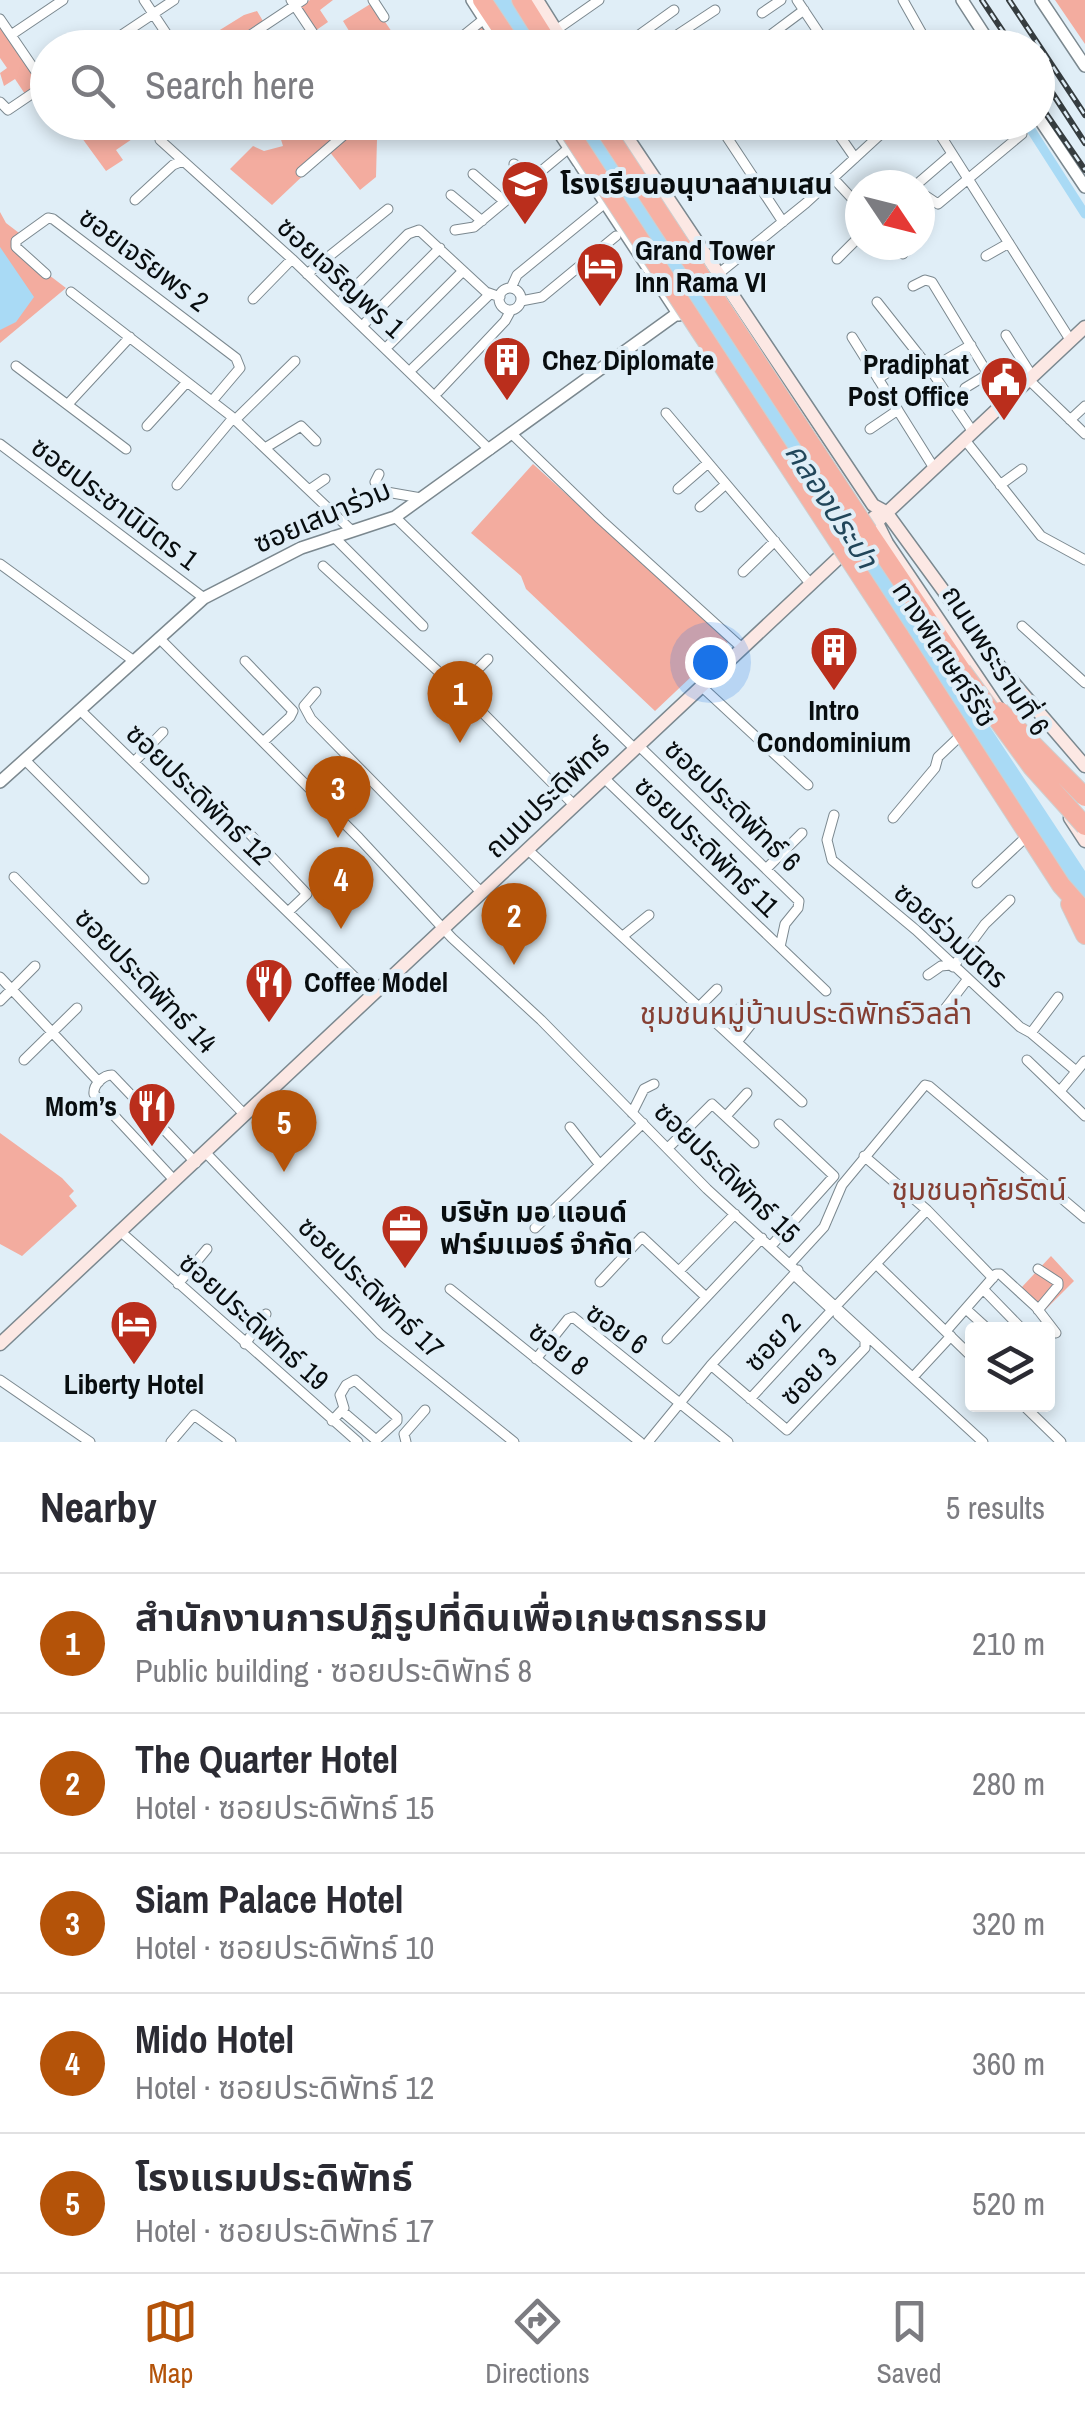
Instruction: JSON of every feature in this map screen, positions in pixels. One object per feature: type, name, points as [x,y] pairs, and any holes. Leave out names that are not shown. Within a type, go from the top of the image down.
[{"type":"highway","points":[[521,0],[546,30]]},
{"type":"highway","points":[[483,9],[500,30]]},
{"type":"highway","name":"ทางพิเศษศรีรัช","points":[[575,140],[1061,886],[1085,912]]},
{"type":"highway","name":"ทางพิเศษศรีรัช","points":[[612,140],[962,671],[1032,767],[1085,826]]},
{"type":"highway","points":[[962,671],[1085,797]]},
{"type":"highway","points":[[1061,886],[1085,936]]},
{"type":"main road","points":[[538,0],[550,30]]},
{"type":"main road","name":"ถนนพระรามที่ 6","points":[[629,140],[717,275],[880,508],[994,660],[1085,766]]},
{"type":"main road","points":[[874,523],[880,508],[934,468],[1085,327]]},
{"type":"main road","name":"ถนนพระรามที่ 6","points":[[874,523],[1085,841]]},
{"type":"main road","name":"ถนนประดิพัทธ์","points":[[0,1344],[874,523]]},
{"type":"street","points":[[10,35],[63,0]]},
{"type":"street","points":[[144,0],[164,30]]},
{"type":"street","points":[[130,30],[174,0]]},
{"type":"street","points":[[373,0],[384,16]]},
{"type":"street","points":[[464,30],[483,9],[472,0]]},
{"type":"street","points":[[564,30],[599,0]]},
{"type":"street","points":[[762,13],[781,0]]},
{"type":"street","points":[[903,0],[918,30]]},
{"type":"street","points":[[962,0],[981,30]]},
{"type":"street","points":[[1041,0],[1085,66]]},
{"type":"street","points":[[262,30],[297,2],[313,30]]},
{"type":"street","points":[[774,30],[800,3],[818,30]]},
{"type":"street","points":[[646,30],[674,10]]},
{"type":"street","points":[[685,30],[715,10]]},
{"type":"street","points":[[0,19],[30,62]]},
{"type":"street","points":[[0,102],[8,110],[30,95]]},
{"type":"street","name":"ซอยเจริญพร 1","points":[[160,140],[292,259],[490,450]]},
{"type":"street","points":[[301,172],[338,140]]},
{"type":"street","points":[[564,140],[609,197],[678,313],[843,552],[1085,936]]},
{"type":"street","points":[[728,140],[784,222]]},
{"type":"street","points":[[842,140],[855,158]]},
{"type":"street","points":[[717,275],[784,222],[871,140]]},
{"type":"street","points":[[943,140],[1071,340]]},
{"type":"street","points":[[935,202],[938,204],[1015,140]]},
{"type":"street","points":[[1053,140],[1085,187]]},
{"type":"street","points":[[455,230],[474,226],[569,148]]},
{"type":"street","points":[[933,170],[952,154]]},
{"type":"street","points":[[135,200],[172,165],[184,162]]},
{"type":"street","points":[[514,164],[532,177]]},
{"type":"street","points":[[414,368],[495,295],[511,288],[517,275],[609,197],[648,170]]},
{"type":"street","points":[[473,174],[504,201]]},
{"type":"street","points":[[833,178],[845,191]]},
{"type":"street","points":[[451,194],[482,220]]},
{"type":"street","points":[[307,274],[388,209]]},
{"type":"street","name":"ซอยเจริยพร 2","points":[[46,274],[16,247],[16,241],[48,218],[236,358],[240,368],[212,401]]},
{"type":"street","points":[[343,299],[414,230],[423,232],[511,310]]},
{"type":"street","points":[[438,392],[521,301],[542,296],[616,236]]},
{"type":"street","points":[[986,256],[1008,243]]},
{"type":"street","points":[[366,322],[440,248]]},
{"type":"street","points":[[837,259],[845,251]]},
{"type":"street","points":[[253,298],[292,259]]},
{"type":"street","points":[[390,344],[463,270]]},
{"type":"street","points":[[913,286],[925,280],[932,282],[1005,402]]},
{"type":"street","points":[[511,288],[518,292],[521,301]]},
{"type":"street","points":[[76,295],[212,401],[351,530]]},
{"type":"street","points":[[877,302],[930,369],[1000,485],[1041,536],[1085,560]]},
{"type":"street","name":"ซอยเสนาร่วม","points":[[0,782],[204,598],[302,548],[395,517],[678,313]]},
{"type":"street","points":[[1006,335],[1030,378],[1085,434]]},
{"type":"street","points":[[68,404],[130,337]]},
{"type":"street","points":[[852,337],[934,468]]},
{"type":"street","points":[[930,369],[971,345]]},
{"type":"street","points":[[176,485],[234,420],[296,362]]},
{"type":"street","points":[[878,378],[904,362]]},
{"type":"street","points":[[16,366],[126,450]]},
{"type":"street","points":[[965,388],[988,374]]},
{"type":"street","points":[[147,426],[187,382]]},
{"type":"street","points":[[1070,420],[1085,406]]},
{"type":"street","points":[[870,429],[898,410]]},
{"type":"street","points":[[666,414],[809,582]]},
{"type":"street","points":[[265,448],[302,426],[316,441]]},
{"type":"street","points":[[512,434],[740,647]]},
{"type":"street","name":"ซอยประชานิมิตร 1","points":[[0,444],[204,598]]},
{"type":"street","points":[[678,489],[708,463]]},
{"type":"street","points":[[1000,485],[1022,470]]},
{"type":"street","points":[[380,474],[375,482],[381,491],[422,498]]},
{"type":"street","points":[[309,490],[325,479]]},
{"type":"street","points":[[700,507],[726,484]]},
{"type":"street","name":"ซอยประดิพัทธ์ 6","points":[[395,517],[799,900],[798,908],[785,924],[780,947]]},
{"type":"street","points":[[334,536],[423,626]]},
{"type":"street","points":[[743,572],[775,541]]},
{"type":"street","points":[[0,564],[134,661]]},
{"type":"street","points":[[322,566],[458,689],[574,806]]},
{"type":"street","points":[[1022,626],[1085,683]]},
{"type":"street","name":"ซอยประดิพัทธ์ 15","points":[[159,638],[444,929],[735,1214],[983,1442]]},
{"type":"street","points":[[458,689],[488,659]]},
{"type":"street","points":[[245,660],[292,711],[263,742]]},
{"type":"street","points":[[701,686],[808,785]]},
{"type":"street","points":[[316,692],[304,706],[311,720],[482,893]]},
{"type":"street","name":"ซอยประดิพัทธ์ 12","points":[[80,710],[372,994]]},
{"type":"street","points":[[134,762],[163,732]]},
{"type":"street","points":[[893,818],[934,768],[938,757],[958,738]]},
{"type":"street","points":[[24,760],[144,880]]},
{"type":"street","name":"ซอยประดิพัทธ์ 11","points":[[603,777],[780,947]]},
{"type":"street","name":"ซอยร่วมมิตร","points":[[834,815],[827,840],[832,860],[1020,1027],[1076,1071]]},
{"type":"street","points":[[246,830],[307,894],[288,912]]},
{"type":"street","points":[[766,869],[802,834]]},
{"type":"street","points":[[978,883],[1024,839]]},
{"type":"street","points":[[527,849],[802,1102]]},
{"type":"street","points":[[667,858],[676,849]]},
{"type":"street","name":"ซอยประดิพัทธ์ 14","points":[[14,876],[245,1115]]},
{"type":"street","points":[[928,975],[941,966],[952,966],[1010,900]]},
{"type":"street","points":[[622,936],[649,915]]},
{"type":"street","points":[[780,947],[826,991]]},
{"type":"street","points":[[0,1001],[36,966]]},
{"type":"street","points":[[0,977],[99,1082],[94,1094],[175,1181]]},
{"type":"street","points":[[944,1010],[967,980]]},
{"type":"street","points":[[700,1007],[718,989]]},
{"type":"street","points":[[1032,1033],[1058,998]]},
{"type":"street","points":[[728,1020],[742,1007],[750,1008],[752,1024],[737,1042]]},
{"type":"street","points":[[24,1060],[78,1008]]},
{"type":"street","points":[[1027,1060],[1085,1116]]},
{"type":"street","points":[[1060,1091],[1085,1060]]},
{"type":"street","name":"ซอยประดิพัทธ์ 17","points":[[99,1082],[112,1076],[380,1334],[514,1442]]},
{"type":"street","points":[[632,1113],[644,1089],[654,1084]]},
{"type":"street","points":[[648,1442],[794,1270],[824,1226],[834,1198],[924,1085],[1085,1218]]},
{"type":"street","points":[[726,1116],[747,1093]]},
{"type":"street","points":[[668,1148],[712,1104],[754,1142]]},
{"type":"street","points":[[535,1228],[643,1123]]},
{"type":"street","points":[[667,1338],[834,1176],[779,1124]]},
{"type":"street","points":[[570,1127],[600,1164]]},
{"type":"street","points":[[864,1156],[927,1210],[993,1278]]},
{"type":"street","name":"ซอย 2","points":[[750,1399],[927,1210]]},
{"type":"street","points":[[679,1271],[735,1214]]},
{"type":"street","name":"ซอยประดิพัทธ์ 19","points":[[121,1232],[358,1442]]},
{"type":"street","points":[[600,1282],[642,1236],[706,1297]]},
{"type":"street","points":[[178,1284],[207,1249]]},
{"type":"street","points":[[878,1266],[965,1349]]},
{"type":"street","points":[[1038,1270],[1058,1282],[1058,1286],[1038,1322]]},
{"type":"street","points":[[914,1376],[996,1274],[1006,1277],[1056,1333]]},
{"type":"street","name":"ซอย 8","points":[[450,1289],[640,1442]]},
{"type":"street","points":[[984,1290],[1015,1322]]},
{"type":"street","name":"ซอย 3","points":[[750,1399],[787,1430],[867,1343],[834,1308]]},
{"type":"street","points":[[967,1310],[980,1322]]},
{"type":"street","points":[[245,1344],[266,1314]]},
{"type":"street","name":"ซอย 6","points":[[536,1358],[573,1317],[680,1404]]},
{"type":"street","points":[[711,1365],[750,1399]]},
{"type":"street","points":[[0,1380],[90,1442]]},
{"type":"street","points":[[355,1380],[397,1421],[376,1440],[342,1411],[340,1395],[346,1384],[355,1380]]},
{"type":"street","points":[[680,1404],[728,1442]]},
{"type":"street","points":[[406,1442],[404,1434],[425,1410]]},
{"type":"street","points":[[332,1421],[342,1411]]},
{"type":"street","points":[[1030,1412],[1061,1442]]},
{"type":"street","points":[[170,1442],[194,1414],[231,1442]]},
{"type":"shaded area","points":[[310,0],[333,0],[320,10],[328,22],[316,30],[299,8]]},
{"type":"shaded area","points":[[1055,0],[1085,0],[1085,44]]},
{"type":"shaded area","points":[[372,3],[391,30],[348,30],[343,21]]},
{"type":"shaded area","points":[[257,11],[263,21],[248,30],[220,30]]},
{"type":"shaded area","points":[[0,26],[30,71],[30,90],[25,94],[15,79],[4,86],[0,73],[7,68],[0,58]]},
{"type":"shaded area","points":[[83,140],[131,140],[116,150],[123,160],[106,171]]},
{"type":"shaded area","points":[[281,140],[377,140],[376,177],[360,190],[329,151],[272,205],[230,169],[253,146],[264,151],[283,146]]},
{"type":"shaded area","points":[[0,212],[6,223],[23,236],[11,246],[66,288],[0,343]]},
{"type":"shaded area","points":[[533,464],[729,641],[655,711],[526,589],[521,576],[471,533]]},
{"type":"shaded area","points":[[0,1133],[62,1178],[74,1191],[69,1196],[77,1206],[22,1256],[0,1244]]},
{"type":"shaded area","points":[[1051,1256],[1074,1281],[1045,1310],[1021,1288]]},
{"type":"water","points":[[486,0],[511,0],[531,30],[506,30]]},
{"type":"water","name":"คลองประปา","points":[[578,140],[603,140],[1085,871],[1085,905],[1049,859]]},
{"type":"water","points":[[0,247],[34,297],[16,322],[0,330]]},
{"type":"waterway","points":[[1038,140],[1085,214]]},
{"type":"railway","points":[[982,0],[1002,30]]},
{"type":"railway","points":[[1009,0],[1029,30]]},
{"type":"railway","points":[[1055,70],[1085,115]]},
{"type":"railway","points":[[1055,97],[1085,143]]},
{"type":"railway","points":[[1055,127],[1085,170]]},
{"type":"place","name":"โรงเรียนอนุบาลสามเสน","points":[[525,226]]},
{"type":"place","name":"Grand Tower Inn Rama VI","points":[[600,308]]},
{"type":"place","name":"Chez Diplomate","points":[[507,402]]},
{"type":"place","name":"Pradiphat Post Office","points":[[1004,422]]},
{"type":"place","name":"Intro Condominium","points":[[834,692]]},
{"type":"place","name":"สำนักงานการปฏิรูปที่ดินเพื่อเกษตรกรรม","points":[[460,743]]},
{"type":"place","name":"Siam Palace Hotel","points":[[338,838]]},
{"type":"place","name":"Mido Hotel","points":[[341,929]]},
{"type":"place","name":"The Quarter Hotel","points":[[514,965]]},
{"type":"place","name":"Coffee Model","points":[[269,1024]]},
{"type":"place","name":"Mom’s","points":[[152,1148]]},
{"type":"place","name":"โรงแรมประดิพัทธ์","points":[[284,1172]]},
{"type":"place","name":"บริษัท มอ แอนด์ ฟาร์มเมอร์ จำกัด","points":[[405,1270]]},
{"type":"place","name":"Liberty Hotel","points":[[134,1366]]},
{"type":"district","name":"ชุมชนหมู่บ้านประดิพัทธ์วิลล่า","points":[[806,1013]]},
{"type":"district","name":"ชุมชนอุทัยรัตน์","points":[[979,1189]]}]
